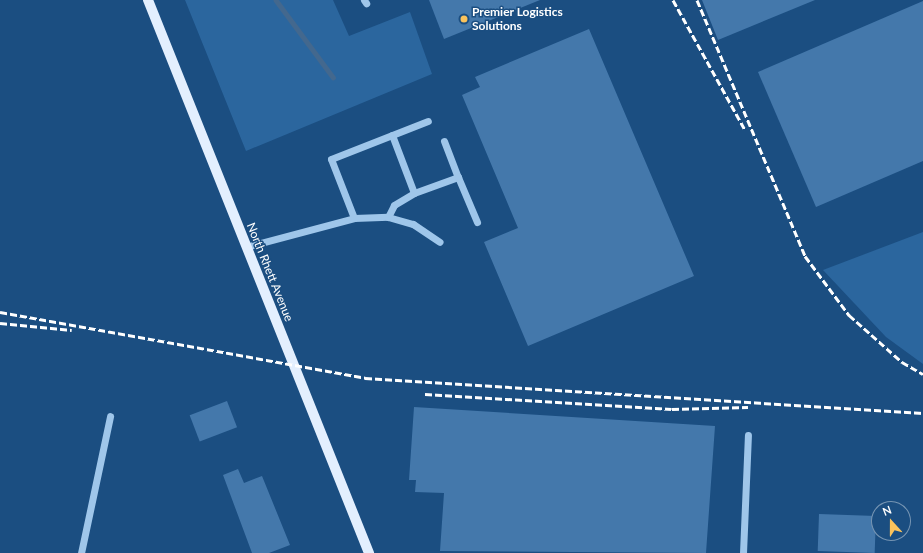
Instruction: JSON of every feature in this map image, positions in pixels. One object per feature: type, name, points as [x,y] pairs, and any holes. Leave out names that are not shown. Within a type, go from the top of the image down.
[{"type":"main road","name":"North Rhett Avenue","points":[[148,0],[369,553]]},
{"type":"lane","points":[[354,218],[331,159],[428,121]]},
{"type":"lane","points":[[392,135],[414,193]]},
{"type":"lane","points":[[444,142],[477,222]]},
{"type":"lane","points":[[388,217],[394,205],[414,193],[458,177]]},
{"type":"lane","points":[[246,247],[354,218],[388,217],[414,224],[440,242]]},
{"type":"lane","points":[[81,553],[110,416]]},
{"type":"lane","points":[[743,553],[748,435]]},
{"type":"shaded area","points":[[185,0],[333,0],[349,36],[410,12],[432,74],[246,151]]},
{"type":"shaded area","points":[[923,232],[923,364],[886,337],[823,270]]},
{"type":"building","name":"Premier Logistics Solutions","points":[[429,0],[540,0],[444,39]]},
{"type":"building","points":[[702,0],[815,0],[718,40]]},
{"type":"building","points":[[923,1],[923,161],[816,207],[758,72]]},
{"type":"building","points":[[589,29],[694,276],[528,346],[484,242],[518,228],[462,95],[480,87],[475,77]]},
{"type":"building","points":[[227,401],[237,427],[200,441],[190,415]]},
{"type":"building","points":[[414,407],[715,426],[706,553],[440,551],[444,493],[415,492],[416,480],[409,480]]},
{"type":"building","points":[[238,469],[244,483],[262,476],[290,545],[269,553],[252,553],[223,475]]},
{"type":"building","points":[[819,514],[871,516],[871,541],[875,541],[875,553],[818,551]]},
{"type":"waterway","points":[[276,0],[333,77]]},
{"type":"railway","points":[[673,0],[745,130]]},
{"type":"railway","points":[[697,0],[805,256],[849,315],[902,362],[923,374]]},
{"type":"railway","points":[[0,312],[365,378],[923,413]]},
{"type":"railway","points":[[0,323],[72,330]]},
{"type":"railway","points":[[425,394],[672,409],[748,407]]},
{"type":"place","name":"Premier Logistics Solutions","points":[[464,19]]}]
